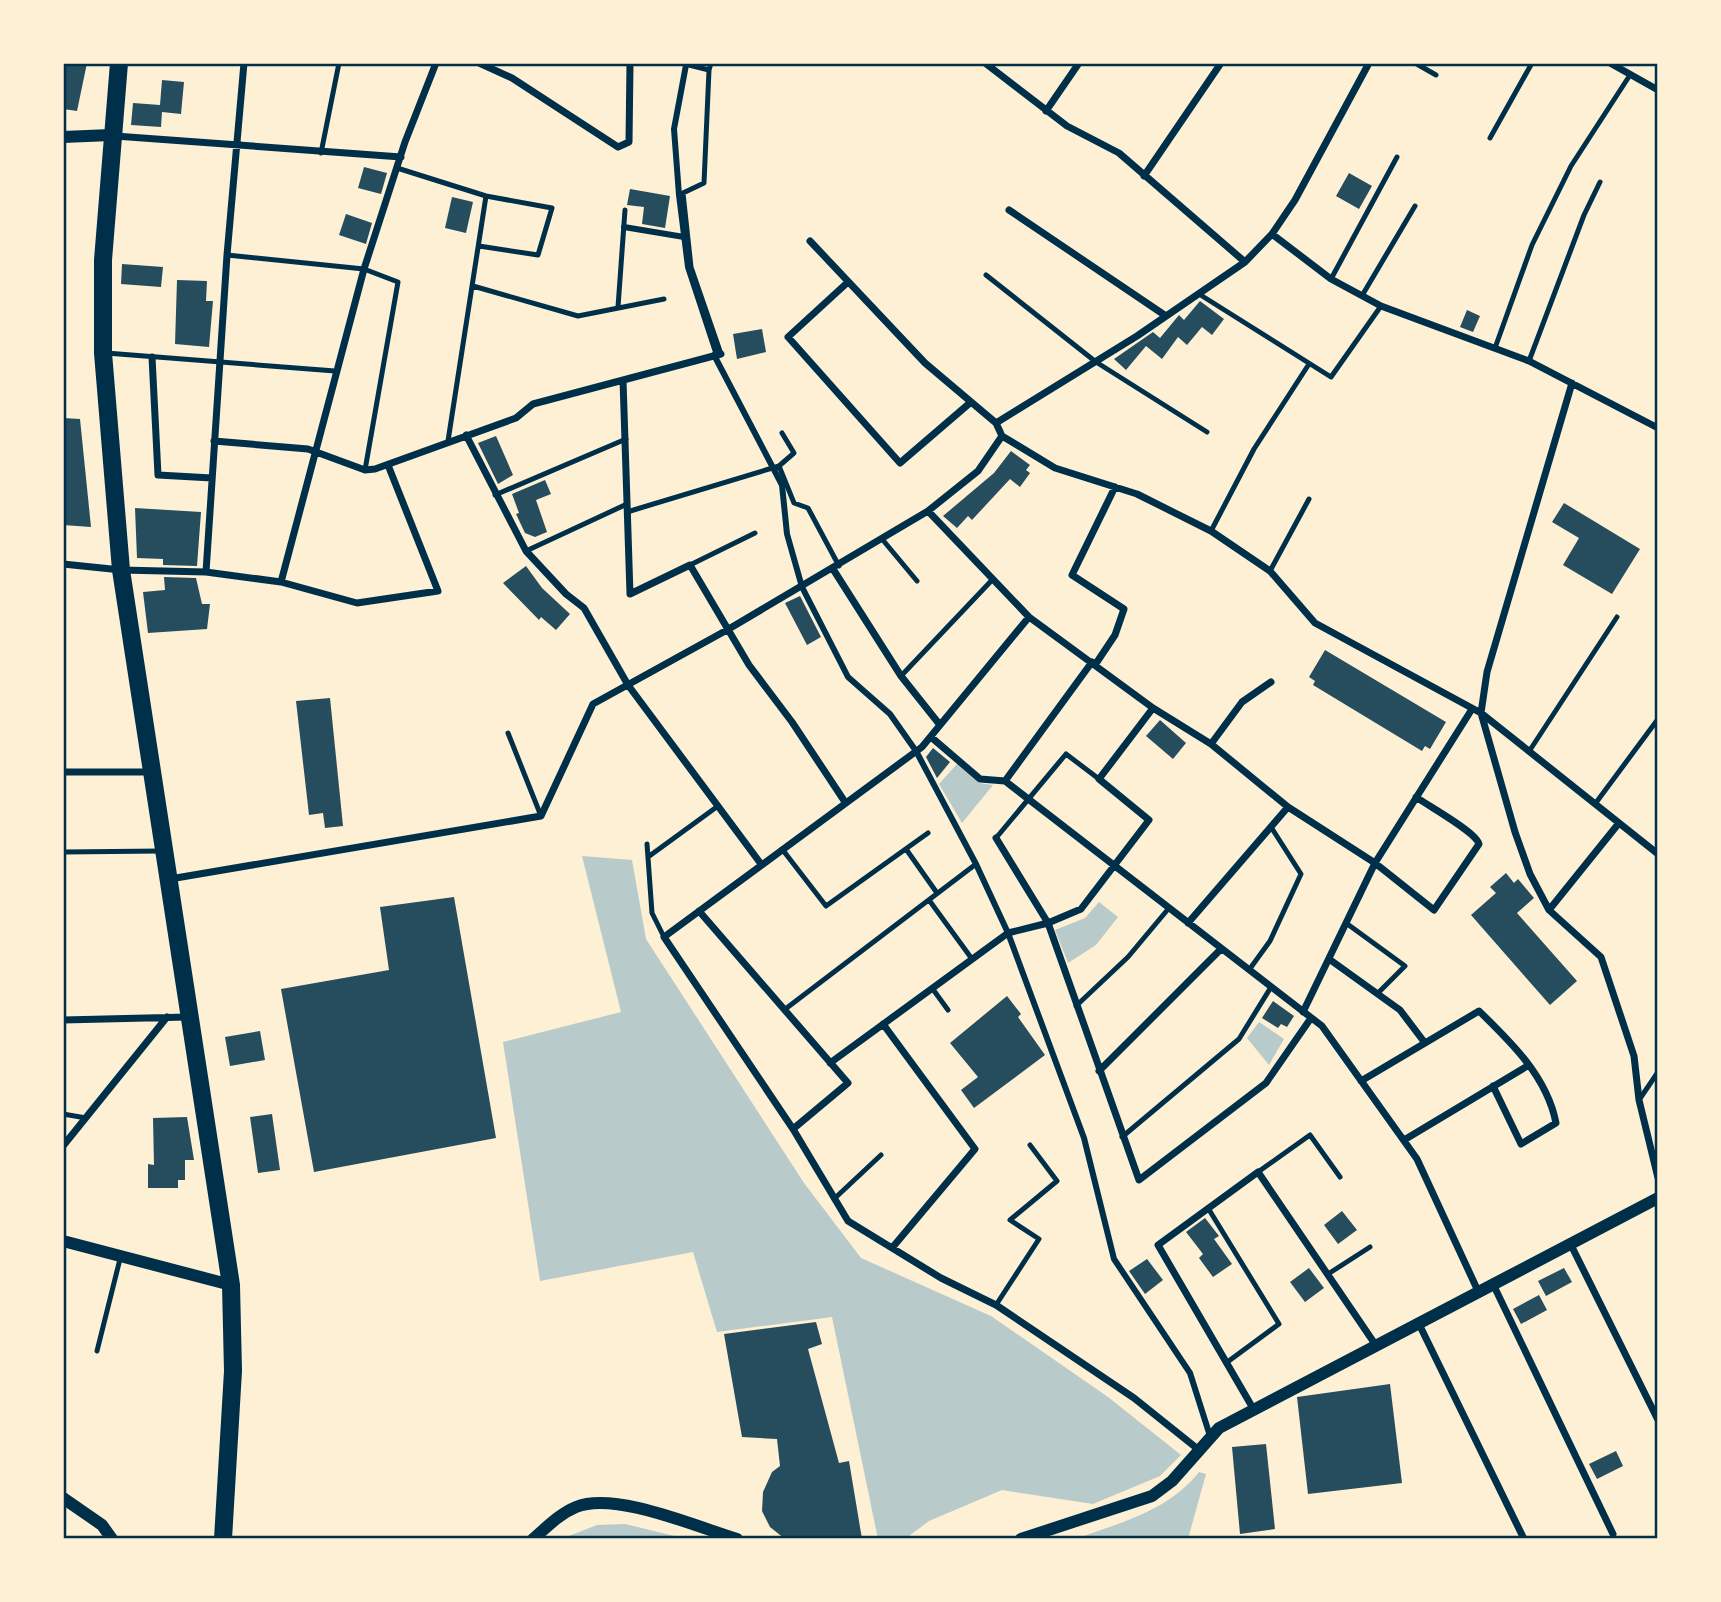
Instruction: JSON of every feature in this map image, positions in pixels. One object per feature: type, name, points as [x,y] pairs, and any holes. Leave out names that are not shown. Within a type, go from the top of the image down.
[{"type":"main road","points":[[119,63],[111,135],[103,260],[103,353],[121,570],[231,1285],[233,1371],[223,1539]]},
{"type":"street","points":[[206,572],[227,255],[244,63]]},
{"type":"street","points":[[281,582],[364,269],[397,168],[436,63]]},
{"type":"street","points":[[479,63],[512,78],[618,147],[629,142],[630,63]]},
{"type":"street","points":[[985,63],[1067,126],[1119,153],[1245,262]]},
{"type":"street","points":[[1046,111],[1078,63]]},
{"type":"street","points":[[1144,176],[1221,63]]},
{"type":"street","points":[[996,423],[1096,362],[1245,262],[1272,234],[1338,124],[1369,63]]},
{"type":"street","points":[[1609,63],[1658,90]]},
{"type":"street","points":[[685,64],[674,129],[688,267],[717,355],[782,485],[787,534],[802,587],[848,677],[890,714],[916,751],[976,864],[1008,933],[1084,1138],[1114,1259],[1190,1373],[1210,1436]]},
{"type":"street","points":[[63,137],[111,135],[237,147],[401,157]]},
{"type":"street","points":[[1009,210],[1166,316]]},
{"type":"street","points":[[624,227],[684,237]]},
{"type":"street","points":[[1272,234],[1331,279],[1381,306],[1529,361],[1658,428]]},
{"type":"street","points":[[810,241],[925,363],[996,423],[1002,436],[1055,468],[1138,494],[1211,531],[1270,571],[1315,623],[1481,713],[1531,750],[1658,854]]},
{"type":"street","points":[[848,282],[788,337],[900,463],[971,401]]},
{"type":"street","points":[[214,441],[308,449],[365,470],[388,465],[516,418],[533,404],[717,355]]},
{"type":"street","points":[[152,357],[158,475],[212,478]]},
{"type":"street","points":[[623,380],[630,594],[690,565],[727,630],[845,802]]},
{"type":"street","points":[[1572,383],[1487,672],[1481,713],[1515,832],[1530,874],[1549,910],[1601,957],[1634,1056],[1639,1100],[1658,1178]]},
{"type":"street","points":[[466,435],[526,551],[566,594],[584,608],[628,685],[761,864]]},
{"type":"street","points":[[169,879],[541,816],[593,704],[802,587],[928,511],[978,471],[1002,436]]},
{"type":"street","points":[[63,564],[121,570],[206,572],[281,582],[357,603],[438,591],[388,465]]},
{"type":"street","points":[[1005,781],[1115,635],[1124,609],[1072,575],[1115,487]]},
{"type":"street","points":[[928,511],[1029,617],[1153,708],[1210,744],[1288,807],[1376,863],[1434,910],[1479,844],[1477,836],[1468,829],[1450,822],[1416,797]]},
{"type":"street","points":[[836,567],[901,676],[940,725]]},
{"type":"street","points":[[1029,617],[931,737],[916,751],[664,937],[793,1129],[848,1221],[941,1278],[996,1305],[1134,1398],[1199,1450]]},
{"type":"street","points":[[1210,744],[1242,702],[1271,682]]},
{"type":"street","points":[[830,1063],[1008,933],[1048,923],[1081,909],[1116,867],[1149,820],[1099,779],[1153,708]]},
{"type":"street","points":[[1303,1012],[1376,863],[1472,709]]},
{"type":"street","points":[[931,737],[980,779],[1005,781],[1322,1026],[1417,1159],[1478,1291]]},
{"type":"street","points":[[63,772],[152,772]]},
{"type":"street","points":[[1188,923],[1288,807]]},
{"type":"street","points":[[1549,910],[1619,823]]},
{"type":"street","points":[[996,838],[1048,923],[1139,1180],[1266,1083],[1311,1018]]},
{"type":"street","points":[[699,911],[848,1083],[793,1129]]},
{"type":"street","points":[[1099,1071],[1222,949]]},
{"type":"street","points":[[1329,959],[1400,1010],[1425,1043]]},
{"type":"street","points":[[1362,1082],[1479,1011],[1529,1065],[1552,1102],[1556,1124],[1521,1144],[1493,1086]]},
{"type":"street","points":[[63,1146],[167,1017]]},
{"type":"street","points":[[63,1020],[190,1017]]},
{"type":"street","points":[[883,1024],[975,1149],[892,1248]]},
{"type":"street","points":[[1404,1140],[1529,1065]]},
{"type":"street","points":[[1254,1410],[1158,1245],[1258,1172],[1377,1347]]},
{"type":"street","points":[[1021,1539],[1152,1496],[1172,1481],[1210,1436],[1254,1410],[1658,1198]]},
{"type":"street","points":[[63,1241],[231,1285]]},
{"type":"street","points":[[1571,1245],[1658,1420]]},
{"type":"street","points":[[1493,1283],[1613,1534]]},
{"type":"street","points":[[1419,1324],[1524,1539]]},
{"type":"street","points":[[63,1498],[102,1525],[112,1539]]},
{"type":"street","points":[[533,1539],[577,1506],[603,1503],[638,1509],[737,1539]]},
{"type":"lane","points":[[321,153],[339,63]]},
{"type":"lane","points":[[711,63],[704,183],[682,193],[691,267],[717,355]]},
{"type":"lane","points":[[1416,63],[1436,75]]},
{"type":"lane","points":[[1490,138],[1532,63]]},
{"type":"lane","points":[[685,64],[709,70]]},
{"type":"lane","points":[[1495,348],[1532,245],[1572,166],[1630,75]]},
{"type":"lane","points":[[1331,279],[1397,157]]},
{"type":"lane","points":[[397,168],[486,196],[552,208],[538,255],[479,246]]},
{"type":"lane","points":[[1529,361],[1584,215],[1600,182]]},
{"type":"lane","points":[[448,441],[486,196]]},
{"type":"lane","points":[[1363,294],[1415,206]]},
{"type":"lane","points":[[618,307],[625,210]]},
{"type":"lane","points":[[227,255],[364,269],[398,282],[365,470]]},
{"type":"lane","points":[[986,275],[1096,362],[1207,432]]},
{"type":"lane","points":[[473,286],[579,316],[664,299]]},
{"type":"lane","points":[[1199,294],[1331,377],[1381,306]]},
{"type":"lane","points":[[103,353],[335,371]]},
{"type":"lane","points":[[1211,531],[1254,449],[1309,364]]},
{"type":"lane","points":[[526,551],[627,508],[775,467],[794,453],[782,433]]},
{"type":"lane","points":[[495,495],[626,439]]},
{"type":"lane","points":[[775,467],[794,503],[808,508],[836,567]]},
{"type":"lane","points":[[1270,571],[1309,499]]},
{"type":"lane","points":[[690,565],[755,533]]},
{"type":"lane","points":[[883,539],[917,581]]},
{"type":"lane","points":[[901,676],[993,579]]},
{"type":"lane","points":[[1531,750],[1617,618]]},
{"type":"lane","points":[[1595,804],[1657,724]]},
{"type":"lane","points":[[508,733],[541,816]]},
{"type":"lane","points":[[996,838],[1066,754],[1099,779]]},
{"type":"lane","points":[[648,858],[718,806]]},
{"type":"lane","points":[[1249,970],[1270,941],[1301,874],[1271,827]]},
{"type":"lane","points":[[782,849],[826,906],[928,833]]},
{"type":"lane","points":[[647,844],[652,913],[664,937]]},
{"type":"lane","points":[[906,849],[937,893]]},
{"type":"lane","points":[[63,852],[165,851]]},
{"type":"lane","points":[[783,1011],[976,864]]},
{"type":"lane","points":[[929,900],[972,959]]},
{"type":"lane","points":[[1076,1006],[1128,957],[1169,908]]},
{"type":"lane","points":[[1346,923],[1405,966],[1377,994]]},
{"type":"lane","points":[[1122,1137],[1240,1039],[1270,987]]},
{"type":"lane","points":[[933,988],[948,1010]]},
{"type":"lane","points":[[1639,1100],[1658,1072]]},
{"type":"lane","points":[[63,1114],[86,1118]]},
{"type":"lane","points":[[1258,1172],[1310,1135],[1340,1177]]},
{"type":"lane","points":[[996,1305],[1039,1240],[1010,1220],[1057,1181],[1030,1145]]},
{"type":"lane","points":[[834,1199],[881,1155]]},
{"type":"lane","points":[[1208,1208],[1279,1324],[1226,1363]]},
{"type":"lane","points":[[1328,1274],[1370,1247]]},
{"type":"lane","points":[[97,1351],[121,1255]]},
{"type":"shaded area","points":[[957,764],[979,783],[993,785],[962,823],[939,784]]},
{"type":"shaded area","points":[[582,856],[632,860],[646,939],[804,1183],[861,1258],[991,1316],[1108,1397],[1181,1455],[1160,1476],[1093,1504],[1002,1490],[929,1521],[905,1539],[878,1539],[832,1317],[717,1332],[693,1252],[540,1281],[503,1042],[621,1012]]},
{"type":"shaded area","points":[[1099,902],[1118,917],[1096,945],[1068,963],[1055,930],[1085,918]]},
{"type":"shaded area","points":[[1259,1022],[1284,1039],[1269,1065],[1247,1038]]},
{"type":"shaded area","points":[[1199,1472],[1206,1474],[1188,1539],[1075,1539],[1126,1521],[1158,1506],[1173,1497]]},
{"type":"shaded area","points":[[625,1524],[687,1539],[561,1539],[597,1525]]},
{"type":"building","points":[[63,63],[87,63],[77,111],[63,109]]},
{"type":"building","points":[[162,80],[184,82],[181,114],[162,112],[161,127],[131,125],[133,103],[160,105]]},
{"type":"building","points":[[364,167],[387,173],[381,194],[358,188]]},
{"type":"building","points":[[1349,173],[1372,186],[1359,209],[1336,196]]},
{"type":"building","points":[[630,189],[670,196],[665,228],[642,224],[644,207],[627,205]]},
{"type":"building","points":[[452,197],[473,202],[466,233],[445,228]]},
{"type":"building","points":[[346,214],[372,223],[366,244],[339,235]]},
{"type":"building","points":[[122,264],[163,267],[161,287],[121,284]]},
{"type":"building","points":[[177,280],[207,281],[206,301],[213,301],[209,347],[175,344]]},
{"type":"building","points":[[1200,301],[1224,319],[1212,335],[1202,327],[1187,345],[1178,337],[1162,359],[1146,346],[1126,370],[1114,359],[1153,332],[1160,338],[1179,315],[1184,320]]},
{"type":"building","points":[[1467,310],[1480,316],[1473,332],[1460,327]]},
{"type":"building","points":[[762,329],[766,352],[737,359],[733,334]]},
{"type":"building","points":[[63,418],[80,419],[91,527],[63,525]]},
{"type":"building","points":[[496,436],[513,475],[498,484],[478,443]]},
{"type":"building","points":[[1011,451],[1030,465],[1026,470],[1030,473],[1020,487],[1010,479],[972,520],[968,516],[957,528],[943,516],[994,473]]},
{"type":"building","points":[[545,480],[551,494],[536,500],[547,532],[535,537],[525,533],[516,514],[519,513],[512,494]]},
{"type":"building","points":[[1564,503],[1640,549],[1612,594],[1563,565],[1579,538],[1552,522]]},
{"type":"building","points":[[135,508],[201,512],[197,566],[163,565],[163,559],[137,558]]},
{"type":"building","points":[[526,566],[542,588],[570,614],[556,630],[541,617],[539,620],[503,583]]},
{"type":"building","points":[[164,577],[196,578],[202,604],[210,604],[207,629],[148,633],[143,592],[165,590]]},
{"type":"building","points":[[800,596],[821,637],[807,645],[785,603]]},
{"type":"building","points":[[1325,650],[1446,722],[1430,749],[1425,746],[1422,751],[1313,685],[1315,681],[1309,677]]},
{"type":"building","points":[[330,698],[343,826],[325,828],[323,813],[309,815],[296,701]]},
{"type":"building","points":[[1160,720],[1186,743],[1173,759],[1146,736]]},
{"type":"building","points":[[933,748],[950,762],[937,778],[926,757]]},
{"type":"building","points":[[1506,873],[1514,883],[1518,879],[1534,898],[1517,913],[1577,981],[1550,1005],[1471,915],[1496,893],[1490,887]]},
{"type":"building","points":[[454,897],[496,1138],[314,1172],[281,989],[389,970],[380,907]]},
{"type":"building","points":[[1007,996],[1021,1014],[1018,1017],[1045,1055],[974,1108],[961,1090],[978,1077],[950,1043]]},
{"type":"building","points":[[1273,1001],[1294,1016],[1287,1027],[1281,1024],[1278,1028],[1262,1018]]},
{"type":"building","points":[[260,1031],[265,1060],[230,1066],[225,1037]]},
{"type":"building","points":[[272,1114],[280,1170],[258,1173],[250,1117]]},
{"type":"building","points":[[187,1117],[194,1160],[185,1160],[185,1180],[178,1180],[178,1188],[148,1188],[148,1164],[154,1165],[153,1118]]},
{"type":"building","points":[[1342,1211],[1357,1230],[1338,1244],[1324,1225]]},
{"type":"building","points":[[1205,1218],[1219,1236],[1214,1239],[1232,1264],[1213,1277],[1199,1258],[1203,1254],[1186,1232]]},
{"type":"building","points":[[1147,1259],[1163,1280],[1145,1294],[1129,1271]]},
{"type":"building","points":[[1309,1268],[1324,1288],[1305,1302],[1290,1282]]},
{"type":"building","points":[[1564,1268],[1572,1282],[1546,1296],[1538,1281]]},
{"type":"building","points":[[1539,1295],[1547,1310],[1521,1324],[1513,1309]]},
{"type":"building","points":[[816,1322],[822,1344],[808,1349],[839,1463],[849,1461],[862,1539],[785,1539],[770,1527],[762,1511],[763,1492],[772,1472],[780,1466],[777,1439],[742,1437],[724,1334]]},
{"type":"building","points":[[1390,1384],[1402,1483],[1308,1494],[1297,1397]]},
{"type":"building","points":[[1266,1444],[1275,1529],[1240,1534],[1232,1447]]},
{"type":"building","points":[[1616,1451],[1623,1466],[1597,1479],[1589,1464]]}]
